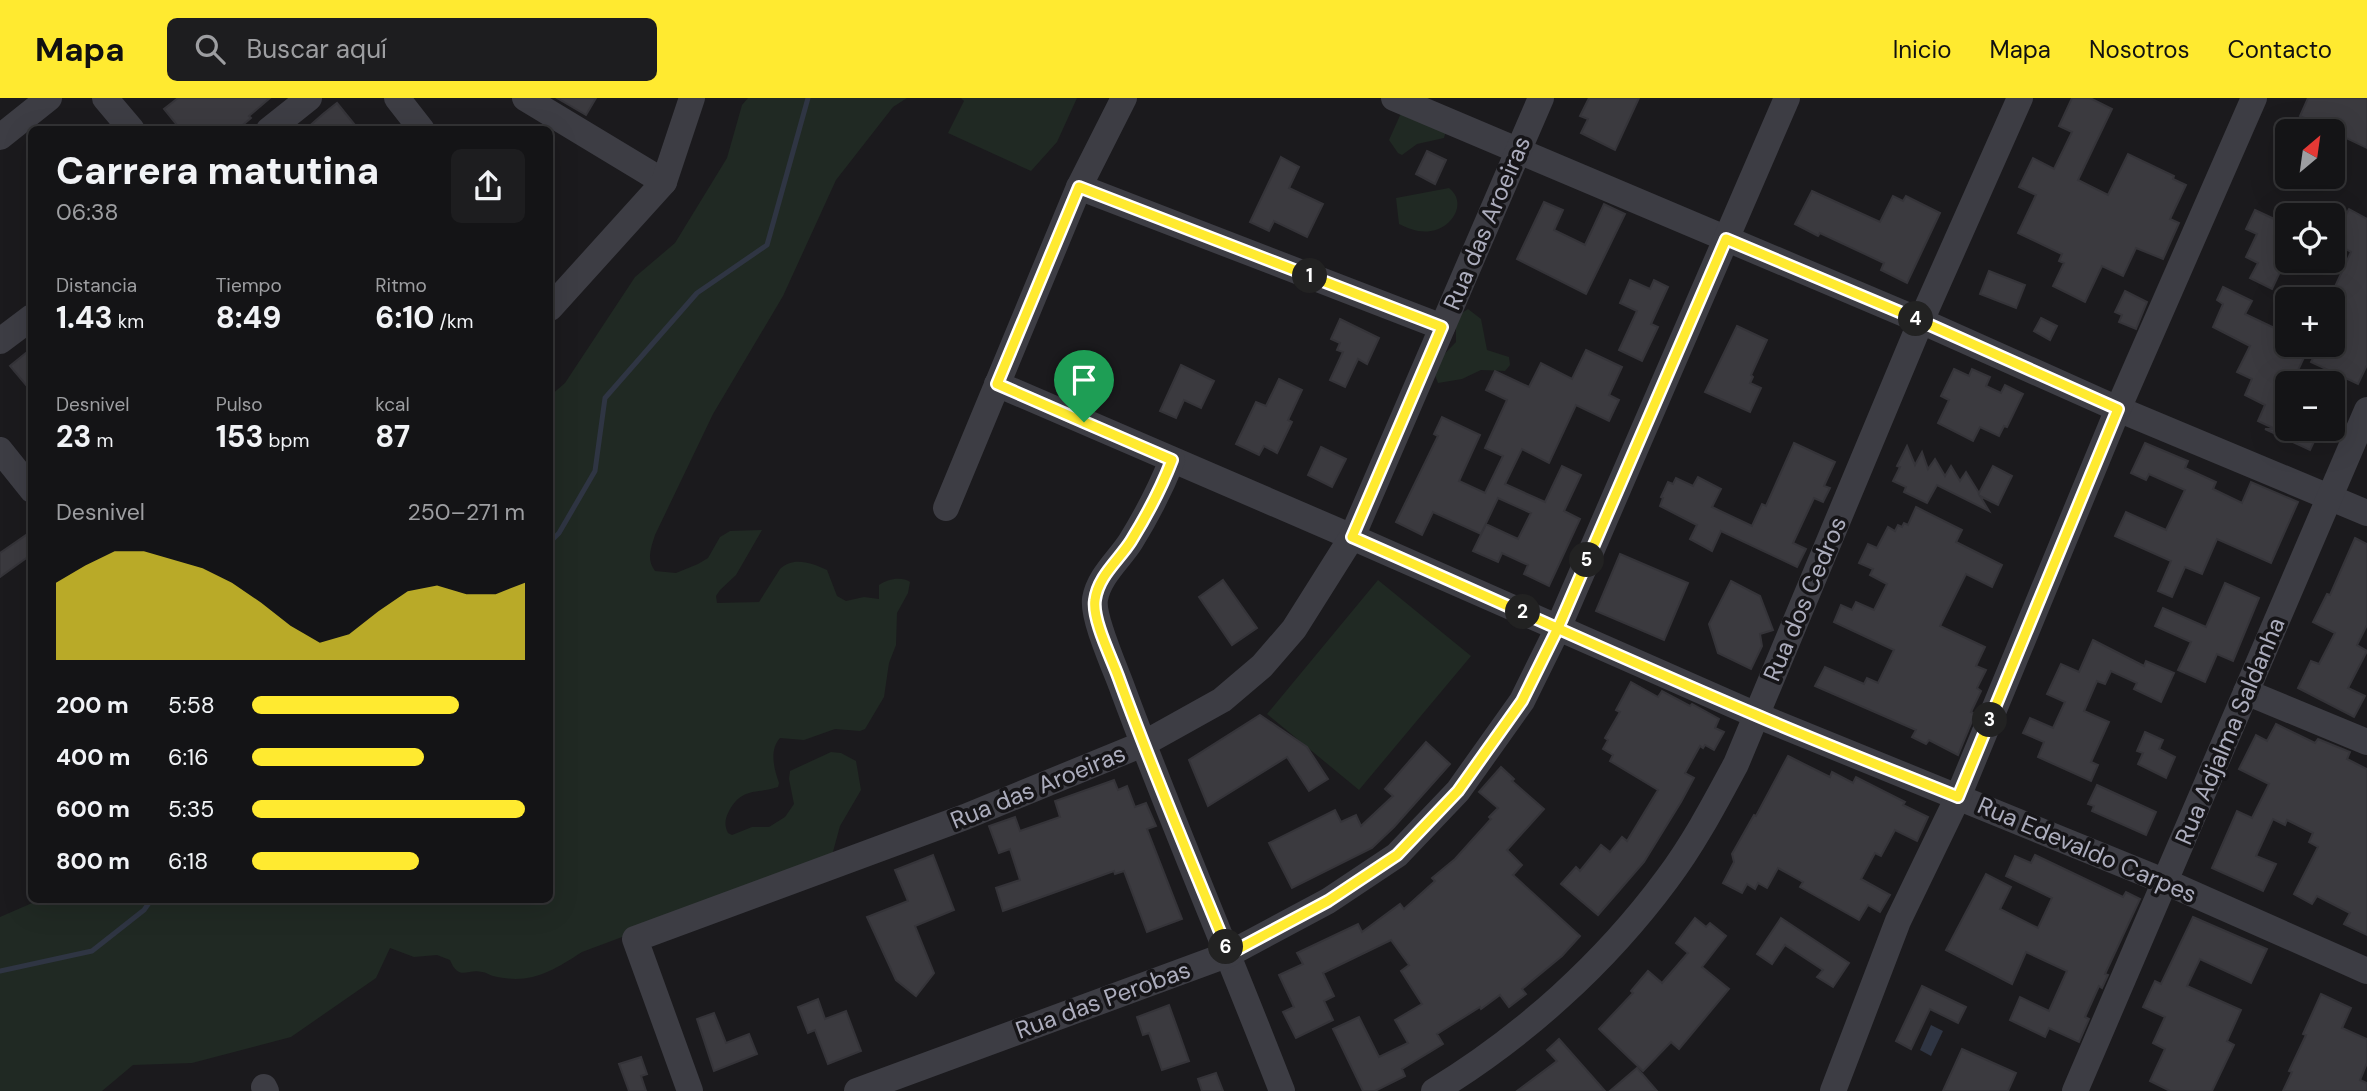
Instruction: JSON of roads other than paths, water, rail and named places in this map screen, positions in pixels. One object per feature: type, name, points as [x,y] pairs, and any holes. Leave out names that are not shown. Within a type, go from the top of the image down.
[{"type":"street","points":[[0,137],[49,98]]},
{"type":"street","points":[[105,98],[129,126]]},
{"type":"street","points":[[274,126],[309,98]]},
{"type":"street","points":[[397,98],[419,126]]},
{"type":"street","points":[[525,98],[664,182]]},
{"type":"street","points":[[553,299],[664,182],[692,98]]},
{"type":"street","points":[[946,508],[1079,187],[1124,98]]},
{"type":"street","points":[[1394,98],[2367,513]]},
{"type":"street","name":"Rua das Aroeiras","points":[[690,1091],[635,939],[965,817],[1143,744],[1222,700],[1262,666],[1294,629],[1352,537],[1541,98]]},
{"type":"street","name":"Rua das Perobas","points":[[857,1091],[1229,954],[1328,901],[1397,855],[1458,791],[1522,701],[1558,628],[1787,98]]},
{"type":"street","name":"Rua dos Cedros","points":[[1434,1091],[1513,1037],[1588,970],[1667,879],[1702,827],[1736,764],[1921,321],[2020,98]]},
{"type":"street","points":[[1833,1091],[1898,921],[1958,797],[2118,409],[2253,98]]},
{"type":"street","points":[[1079,187],[1442,327]]},
{"type":"street","points":[[0,341],[28,320]]},
{"type":"street","name":"Rua Edevaldo Carpes","points":[[997,384],[1756,715],[2166,882],[2367,971]]},
{"type":"street","name":"Rua Adjalma Saldanha","points":[[2084,1088],[2166,882],[2367,410]]},
{"type":"street","points":[[0,450],[28,485]]},
{"type":"street","points":[[1172,460],[1151,507],[1130,543],[1104,578],[1094,603],[1100,628],[1143,744],[1282,1091]]},
{"type":"street","points":[[2246,692],[2367,742]]},
{"type":"water","points":[[1931,1025],[1943,1031],[1931,1056],[1920,1050]]},
{"type":"waterway","points":[[553,539],[595,471],[605,398],[697,293],[767,245],[808,98]]},
{"type":"waterway","points":[[0,971],[92,951],[144,910],[149,903]]}]
